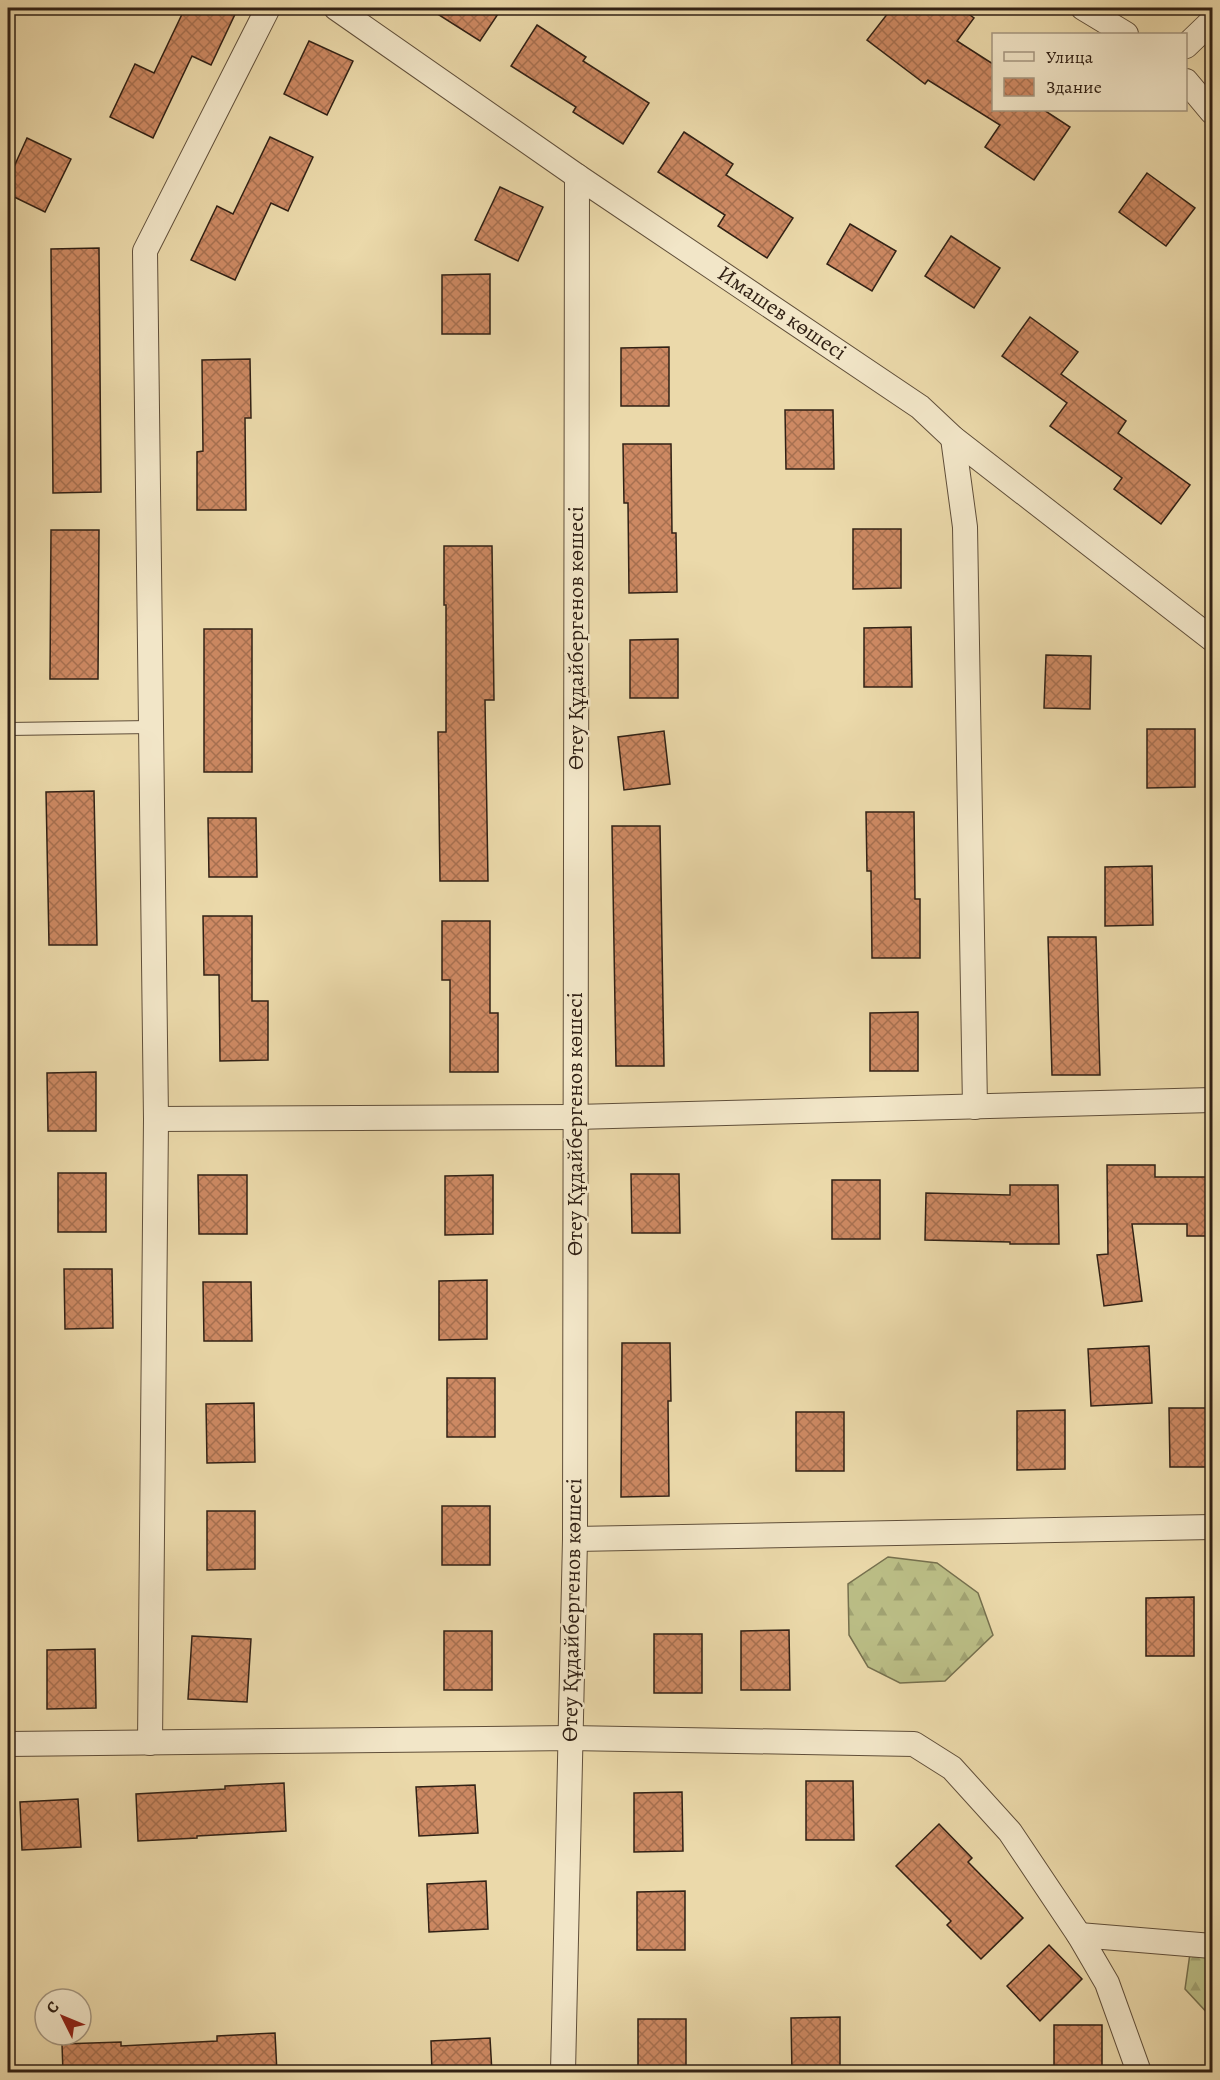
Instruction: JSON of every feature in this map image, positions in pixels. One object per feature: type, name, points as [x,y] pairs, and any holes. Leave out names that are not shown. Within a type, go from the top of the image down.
[{"type":"street","points":[[150,1743],[156,1119],[145,251],[268,8]]},
{"type":"street","name":"Имашев көшесі","points":[[336,8],[577,176],[920,407],[953,438],[1212,639]]},
{"type":"street","points":[[1083,8],[1124,33]]},
{"type":"street","points":[[1187,44],[1212,21]]},
{"type":"street","points":[[1187,83],[1212,112]]},
{"type":"street","name":"Өтеу Құдайбергенов көшесі","points":[[563,2073],[575,1539],[577,176]]},
{"type":"street","points":[[953,438],[965,527],[975,1107]]},
{"type":"street","points":[[156,1119],[575,1118],[1212,1100]]},
{"type":"street","points":[[575,1539],[1212,1527]]},
{"type":"street","points":[[8,1744],[570,1738],[914,1744],[952,1768],[1010,1832],[1079,1935],[1107,1983],[1139,2073]]},
{"type":"street","points":[[1079,1935],[1212,1946]]},
{"type":"lane","points":[[8,729],[151,727]]},
{"type":"green space","points":[[888,1557],[937,1563],[978,1593],[993,1635],[945,1681],[900,1683],[868,1667],[849,1635],[848,1584]]},
{"type":"green space","points":[[1212,1931],[1212,2018],[1185,1989],[1192,1939]]},
{"type":"building","points":[[185,8],[238,8],[211,65],[192,56],[153,138],[110,117],[135,64],[154,73]]},
{"type":"building","points":[[428,8],[502,8],[480,41]]},
{"type":"building","points":[[892,8],[960,8],[974,18],[957,41],[992,63],[992,111],[1046,111],[1070,127],[1034,180],[985,147],[1000,125],[928,80],[925,84],[867,40]]},
{"type":"building","points":[[537,25],[586,57],[583,61],[649,103],[623,144],[573,112],[576,107],[511,66]]},
{"type":"building","points":[[309,41],[353,61],[327,115],[284,94]]},
{"type":"building","points":[[684,132],[733,164],[726,175],[793,218],[767,258],[718,226],[725,215],[658,172]]},
{"type":"building","points":[[270,137],[313,157],[288,211],[271,203],[235,280],[191,260],[217,206],[233,214]]},
{"type":"building","points":[[27,138],[71,159],[45,212],[8,194],[8,180]]},
{"type":"building","points":[[1147,173],[1195,208],[1166,246],[1119,212]]},
{"type":"building","points":[[500,187],[543,207],[518,261],[475,240]]},
{"type":"building","points":[[850,224],[896,251],[872,291],[827,264]]},
{"type":"building","points":[[951,236],[1000,268],[974,308],[925,276]]},
{"type":"building","points":[[99,248],[101,492],[53,493],[51,249]]},
{"type":"building","points":[[490,274],[490,334],[442,334],[442,275]]},
{"type":"building","points":[[1030,317],[1078,352],[1061,374],[1126,421],[1118,433],[1190,485],[1161,524],[1114,489],[1122,478],[1050,426],[1067,403],[1002,356]]},
{"type":"building","points":[[669,347],[669,406],[621,406],[621,348]]},
{"type":"building","points":[[250,359],[251,418],[245,418],[246,510],[197,510],[197,452],[203,451],[202,360]]},
{"type":"building","points":[[785,410],[833,410],[834,469],[786,469]]},
{"type":"building","points":[[623,444],[671,444],[672,533],[676,533],[677,592],[629,593],[628,503],[624,503]]},
{"type":"building","points":[[853,529],[901,529],[901,588],[853,589]]},
{"type":"building","points":[[51,530],[99,530],[98,679],[50,679]]},
{"type":"building","points":[[444,546],[492,546],[494,700],[485,700],[488,881],[440,881],[438,732],[446,732]]},
{"type":"building","points":[[911,627],[912,687],[864,687],[864,628]]},
{"type":"building","points":[[204,629],[252,629],[252,772],[204,772]]},
{"type":"building","points":[[678,639],[678,698],[630,698],[630,640]]},
{"type":"building","points":[[1046,655],[1091,656],[1090,709],[1044,708]]},
{"type":"building","points":[[1147,729],[1195,729],[1195,787],[1147,788]]},
{"type":"building","points":[[664,731],[670,784],[624,790],[618,737]]},
{"type":"building","points":[[94,791],[97,945],[49,945],[46,792]]},
{"type":"building","points":[[866,812],[914,812],[915,899],[920,899],[920,958],[872,958],[871,871],[867,871]]},
{"type":"building","points":[[208,818],[256,818],[257,877],[209,877]]},
{"type":"building","points":[[612,826],[660,826],[664,1066],[616,1066]]},
{"type":"building","points":[[1152,866],[1153,925],[1105,926],[1105,867]]},
{"type":"building","points":[[203,916],[252,916],[252,1001],[268,1001],[268,1060],[220,1061],[219,975],[204,975]]},
{"type":"building","points":[[442,921],[490,921],[490,1013],[498,1013],[498,1072],[450,1072],[450,980],[442,980]]},
{"type":"building","points":[[1048,937],[1096,937],[1100,1075],[1052,1075]]},
{"type":"building","points":[[918,1012],[918,1071],[870,1071],[870,1013]]},
{"type":"building","points":[[96,1072],[96,1131],[48,1131],[47,1073]]},
{"type":"building","points":[[1107,1165],[1155,1165],[1155,1177],[1212,1177],[1212,1236],[1187,1236],[1187,1224],[1132,1224],[1142,1301],[1104,1306],[1097,1255],[1108,1254]]},
{"type":"building","points":[[58,1173],[106,1173],[106,1232],[58,1232]]},
{"type":"building","points":[[631,1174],[679,1174],[680,1233],[632,1233]]},
{"type":"building","points":[[198,1175],[247,1175],[247,1234],[199,1234]]},
{"type":"building","points":[[493,1175],[493,1234],[445,1235],[445,1176]]},
{"type":"building","points":[[832,1180],[880,1180],[880,1239],[832,1239]]},
{"type":"building","points":[[1010,1185],[1058,1185],[1059,1244],[925,1240],[926,1193],[1010,1195]]},
{"type":"building","points":[[64,1269],[112,1269],[113,1328],[65,1329]]},
{"type":"building","points":[[487,1280],[487,1339],[439,1340],[439,1281]]},
{"type":"building","points":[[203,1282],[251,1282],[252,1341],[204,1341]]},
{"type":"building","points":[[622,1343],[670,1343],[669,1496],[621,1497]]},
{"type":"building","points":[[1149,1346],[1152,1403],[1091,1406],[1088,1349]]},
{"type":"building","points":[[447,1378],[495,1378],[495,1437],[447,1437]]},
{"type":"building","points":[[254,1403],[255,1462],[207,1463],[206,1404]]},
{"type":"building","points":[[1169,1408],[1212,1408],[1212,1467],[1170,1467]]},
{"type":"building","points":[[1065,1410],[1065,1469],[1017,1470],[1017,1411]]},
{"type":"building","points":[[796,1412],[844,1412],[844,1471],[796,1471]]},
{"type":"building","points":[[442,1506],[490,1506],[490,1565],[442,1565]]},
{"type":"building","points":[[207,1511],[255,1511],[255,1569],[207,1570]]},
{"type":"building","points":[[1194,1597],[1194,1656],[1146,1656],[1146,1598]]},
{"type":"building","points":[[789,1630],[790,1690],[741,1690],[741,1631]]},
{"type":"building","points":[[444,1631],[492,1631],[492,1690],[444,1690]]},
{"type":"building","points":[[654,1634],[702,1634],[702,1693],[654,1693]]},
{"type":"building","points":[[192,1636],[251,1639],[247,1702],[188,1699]]},
{"type":"building","points":[[95,1649],[96,1708],[47,1709],[47,1650]]},
{"type":"building","points":[[806,1781],[853,1781],[854,1840],[806,1840]]},
{"type":"building","points":[[284,1783],[286,1831],[138,1841],[136,1794]]},
{"type":"building","points":[[475,1785],[478,1833],[419,1836],[416,1787]]},
{"type":"building","points":[[682,1792],[683,1851],[634,1852],[634,1793]]},
{"type":"building","points":[[78,1799],[81,1847],[22,1850],[20,1802]]},
{"type":"building","points":[[939,1824],[972,1858],[968,1862],[1023,1918],[981,1959],[947,1925],[951,1921],[896,1866]]},
{"type":"building","points":[[486,1881],[488,1929],[429,1932],[427,1884]]},
{"type":"building","points":[[685,1891],[685,1950],[637,1950],[637,1892]]},
{"type":"building","points":[[1049,1945],[1082,1979],[1040,2021],[1007,1986]]},
{"type":"building","points":[[840,2017],[840,2073],[792,2073],[791,2018]]},
{"type":"building","points":[[638,2019],[686,2019],[686,2073],[638,2073]]},
{"type":"building","points":[[1054,2025],[1102,2025],[1102,2073],[1054,2073]]},
{"type":"building","points":[[275,2033],[277,2073],[63,2073],[62,2047],[93,2047],[93,2043],[121,2042],[121,2046],[217,2041],[217,2036]]},
{"type":"building","points":[[490,2038],[492,2073],[432,2073],[431,2041]]}]
